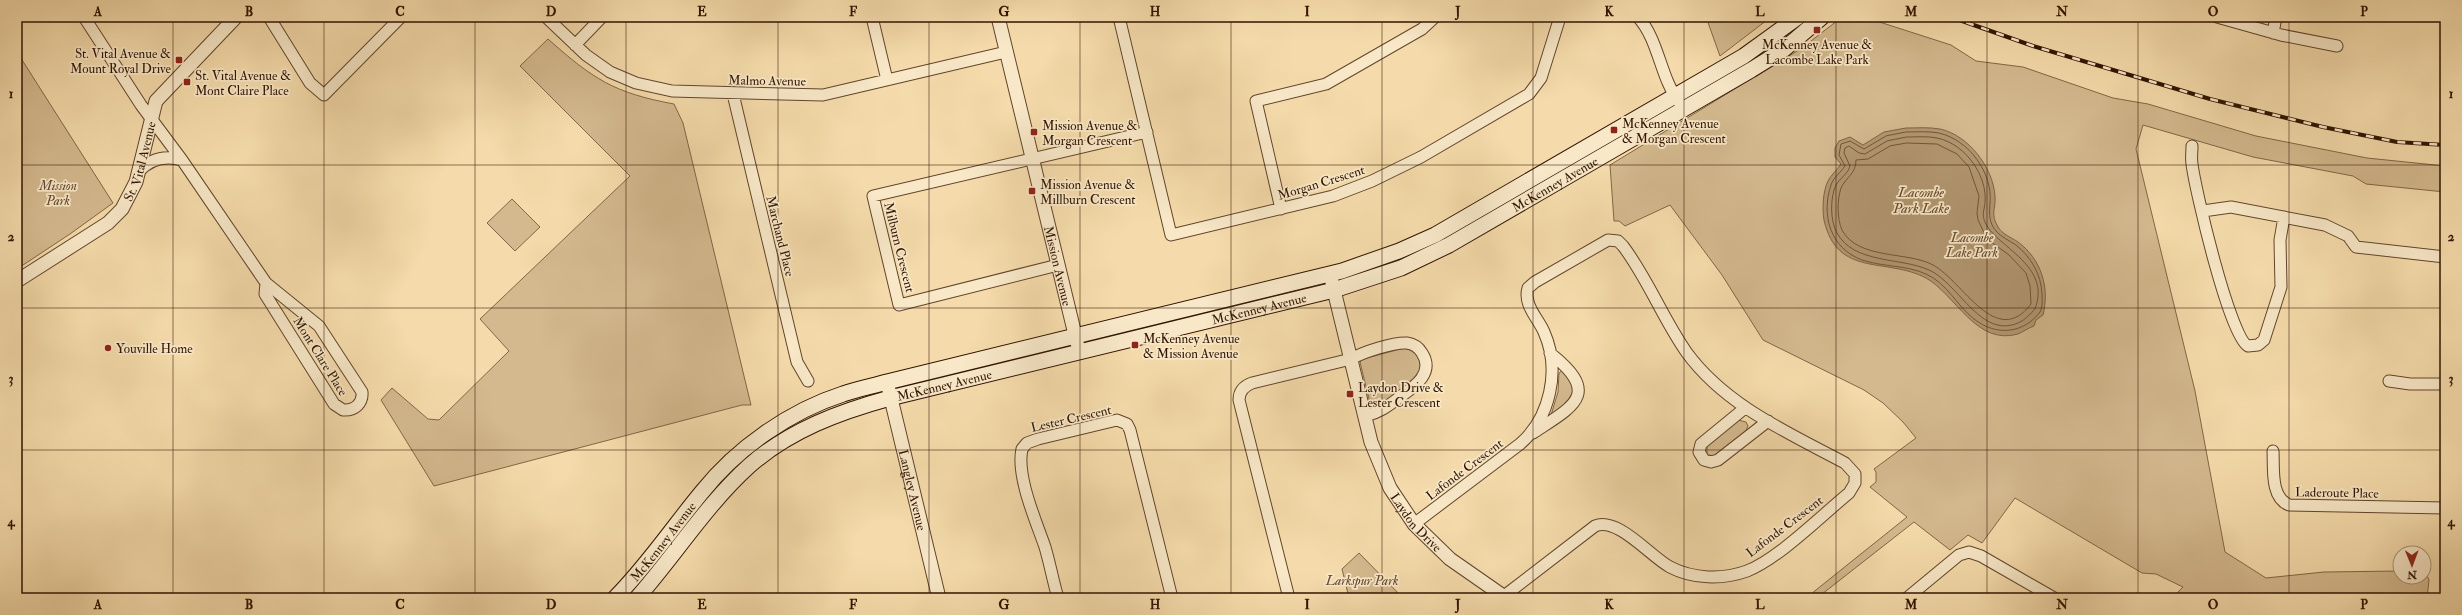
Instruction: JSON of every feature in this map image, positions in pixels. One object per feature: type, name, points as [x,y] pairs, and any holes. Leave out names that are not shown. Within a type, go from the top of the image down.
[{"type":"main road","name":"McKenney Avenue","points":[[615,598],[703,490],[735,458],[770,430],[813,406],[843,394],[887,382],[1330,274],[1372,261],[1435,235],[1744,56],[1798,17]]},
{"type":"main road","name":"McKenney Avenue","points":[[636,598],[715,502],[749,466],[769,450],[818,422],[845,410],[890,398],[1334,290],[1401,268],[1449,245],[1783,50],[1822,17]]},
{"type":"street","name":"Mont Clare Place","points":[[84,17],[151,118],[182,160],[266,283],[318,326],[333,346],[362,392],[360,403],[354,409],[344,410],[334,404],[265,294],[266,283]]},
{"type":"street","name":"St. Vital Avenue","points":[[17,281],[113,219],[128,200],[138,172],[156,101],[236,17]]},
{"type":"street","points":[[269,17],[310,84],[324,95],[401,17]]},
{"type":"street","name":"Malmo Avenue","points":[[546,17],[575,45],[610,72],[636,83],[672,91],[732,94],[823,95],[1006,52]]},
{"type":"street","points":[[575,45],[602,17]]},
{"type":"street","points":[[872,17],[887,80]]},
{"type":"street","name":"Mission Avenue","points":[[998,17],[1079,351]]},
{"type":"street","name":"Morgan Crescent","points":[[1119,17],[1171,235],[1332,196],[1389,174],[1524,98],[1534,89],[1541,78],[1560,17]]},
{"type":"street","points":[[1281,209],[1256,101],[1326,84],[1422,29],[1435,17]]},
{"type":"street","points":[[1638,17],[1649,33],[1674,96],[1684,109]]},
{"type":"street","points":[[2217,17],[2273,33],[2337,46]]},
{"type":"street","points":[[2273,33],[2276,17]]},
{"type":"street","name":"Marchand Place","points":[[732,94],[797,362],[808,381]]},
{"type":"street","points":[[1033,160],[1147,132]]},
{"type":"street","points":[[2192,146],[2192,164],[2225,303],[2241,340],[2246,345],[2252,346],[2264,340],[2280,292],[2282,274],[2280,240],[2284,217]]},
{"type":"street","points":[[138,172],[148,163],[161,158],[182,160]]},
{"type":"street","name":"Milburn Crescent","points":[[1033,160],[873,196],[899,305],[1058,265]]},
{"type":"street","points":[[2203,210],[2231,207],[2284,217],[2336,229],[2348,236],[2356,247],[2445,257]]},
{"type":"street","name":"Lafonde Crescent","points":[[1505,597],[1596,526],[1602,523],[1615,526],[1663,563],[1693,575],[1712,577],[1746,571],[1762,563],[1848,493],[1854,487],[1856,478],[1854,471],[1845,463],[1745,408],[1716,385],[1689,355],[1625,248],[1614,240],[1600,244],[1534,282],[1528,288],[1528,304],[1545,334],[1550,353],[1552,374],[1549,394],[1541,418],[1529,435]]},
{"type":"street","name":"Laydon Drive","points":[[1330,274],[1375,454],[1385,478],[1414,524],[1450,560],[1505,597]]},
{"type":"street","points":[[1289,598],[1239,395],[1242,389],[1248,384],[1351,359],[1360,354],[1405,343],[1418,348],[1425,360],[1425,374],[1418,384],[1380,412],[1365,416]]},
{"type":"street","name":"Lafonde Crescent","points":[[1414,524],[1529,435],[1572,407],[1578,399],[1578,387],[1565,365],[1550,353]]},
{"type":"street","points":[[2389,381],[2410,384],[2445,384]]},
{"type":"street","name":"Langley Avenue","points":[[887,382],[939,598]]},
{"type":"street","points":[[1745,408],[1702,444],[1699,452],[1704,460],[1711,462],[1718,460],[1768,421]]},
{"type":"street","name":"Lester Crescent","points":[[1058,598],[1025,487],[1022,449],[1027,443],[1038,439],[1117,420],[1127,424],[1130,430],[1172,598]]},
{"type":"street","name":"Laderoute Place","points":[[2273,451],[2277,492],[2281,500],[2289,505],[2445,508]]},
{"type":"street","points":[[1907,598],[1959,555],[1969,552],[1981,556],[2054,598]]},
{"type":"green space","points":[[1706,17],[1771,17],[1720,56]]},
{"type":"green space","name":"Lacombe Lake Park","points":[[1842,17],[1864,17],[1951,45],[1976,61],[2023,67],[2113,98],[2148,104],[2256,136],[2367,158],[2445,166],[2445,192],[2366,184],[2353,176],[2253,157],[2143,125],[2136,149],[2195,391],[2225,552],[2266,578],[2324,572],[2392,571],[2392,585],[2428,585],[2427,598],[2175,598],[2174,596],[2183,587],[2156,574],[2142,573],[2015,498],[1982,543],[1968,535],[1950,550],[1914,522],[1817,598],[1806,598],[1907,517],[1870,487],[1876,482],[1876,472],[1874,469],[1916,438],[1903,422],[1883,403],[1864,390],[1763,340],[1722,275],[1670,205],[1625,226],[1619,221],[1614,221],[1610,165],[1802,48]]},
{"type":"green space","points":[[548,39],[578,64],[605,82],[635,95],[674,104],[683,123],[751,405],[742,405],[434,486],[381,400],[392,388],[428,419],[439,420],[509,351],[480,319],[630,176],[520,66]]},
{"type":"green space","name":"Mission Park","points":[[17,52],[113,203],[17,269]]},
{"type":"green space","points":[[512,199],[540,227],[515,251],[487,223]]},
{"type":"green space","points":[[1404,348],[1417,352],[1422,365],[1418,377],[1381,406],[1373,406],[1370,403],[1360,362],[1363,359]]},
{"type":"green space","points":[[1563,370],[1574,388],[1570,403],[1551,415],[1558,392],[1559,373]]},
{"type":"green space","points":[[1738,420],[1746,422],[1748,426],[1745,433],[1716,456],[1707,455],[1707,445]]},
{"type":"green space","name":"Larkspur Park","points":[[1359,553],[1403,598],[1349,598],[1342,569]]},
{"type":"water","name":"Lacombe Park Lake","points":[[1906,128],[1936,128],[1950,132],[1969,145],[1984,164],[1990,174],[1993,185],[1995,196],[1994,218],[1998,227],[2026,249],[2033,257],[2042,274],[2045,305],[2043,315],[2036,320],[2034,326],[2018,334],[2003,336],[1990,333],[1978,326],[1937,286],[1926,278],[1911,272],[1865,263],[1851,258],[1840,251],[1830,238],[1824,220],[1823,200],[1828,181],[1841,164],[1835,157],[1835,148],[1839,141],[1850,137],[1863,145],[1884,132]]},
{"type":"railway","points":[[1951,17],[2033,46],[2210,99],[2323,127],[2397,142],[2445,145]]},
{"type":"place","name":"McKenney Avenue & Lacombe Lake Park","points":[[1817,30]]},
{"type":"place","name":"St. Vital Avenue & Mount Royal Drive","points":[[179,60]]},
{"type":"place","name":"St. Vital Avenue & Mont Claire Place","points":[[187,82]]},
{"type":"place","name":"McKenney Avenue & Morgan Crescent","points":[[1614,130]]},
{"type":"place","name":"Mission Avenue & Morgan Crescent","points":[[1034,132]]},
{"type":"place","name":"Mission Avenue & Millburn Crescent","points":[[1032,191]]},
{"type":"place","name":"McKenney Avenue & Mission Avenue","points":[[1135,345]]},
{"type":"place","name":"Youville Home","points":[[108,348]]},
{"type":"place","name":"Laydon Drive & Lester Crescent","points":[[1350,394]]}]
